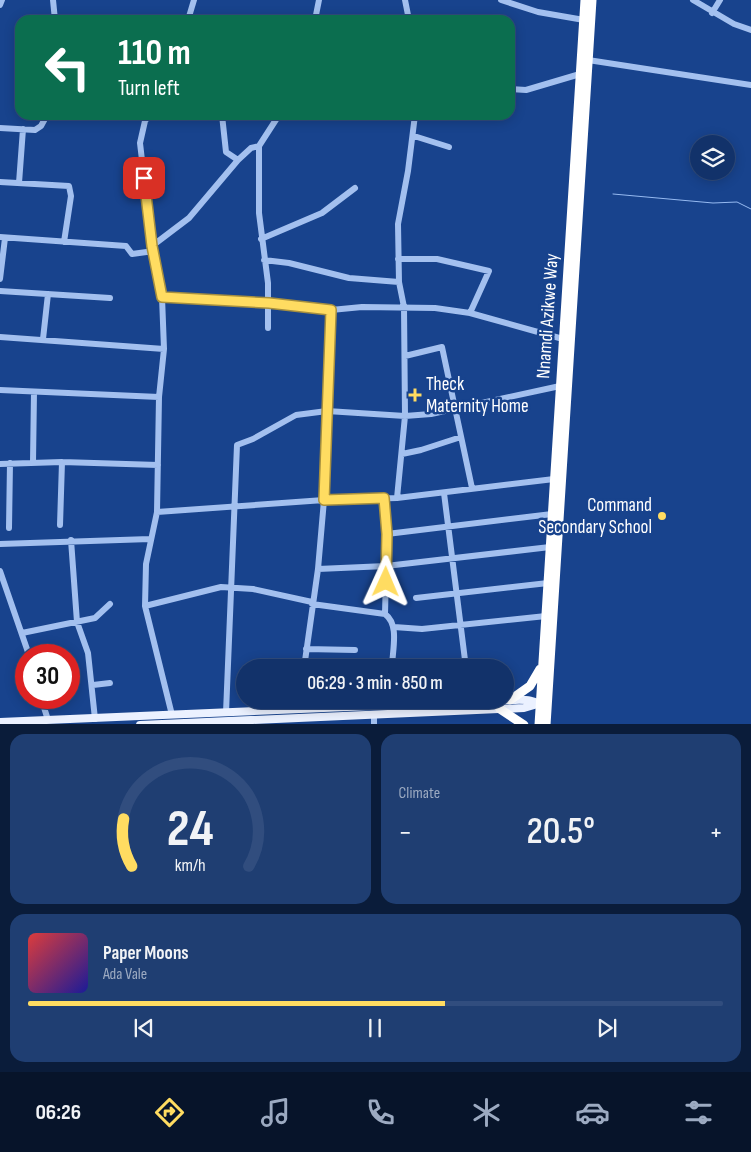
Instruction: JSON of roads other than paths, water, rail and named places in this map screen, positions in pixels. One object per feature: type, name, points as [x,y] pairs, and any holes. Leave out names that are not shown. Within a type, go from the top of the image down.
[{"type":"highway","name":"Nnamdi Azikwe Way","points":[[544,723],[540,704],[585,0]]},
{"type":"highway","name":"Nnamdi Azikwe Way","points":[[544,723],[549,680],[592,0]]},
{"type":"highway","points":[[514,697],[530,686],[540,671],[543,656]]},
{"type":"highway","points":[[500,709],[524,724]]},
{"type":"main road","points":[[514,708],[532,707],[540,704],[546,693],[549,680]]},
{"type":"main road","points":[[514,700],[526,700],[540,704]]},
{"type":"main road","points":[[140,724],[313,709]]},
{"type":"main road","points":[[0,722],[226,713],[256,715],[294,721],[374,714],[500,709]]},
{"type":"street","points":[[0,5],[2,0]]},
{"type":"street","points":[[53,0],[54,15]]},
{"type":"street","points":[[190,15],[194,0]]},
{"type":"street","points":[[316,15],[319,0]]},
{"type":"street","points":[[405,0],[407,15]]},
{"type":"street","points":[[501,0],[538,12],[584,20]]},
{"type":"street","points":[[693,0],[712,13],[751,30]]},
{"type":"street","points":[[712,13],[720,0]]},
{"type":"street","points":[[588,60],[751,85]]},
{"type":"street","points":[[515,89],[526,90],[580,74]]},
{"type":"street","points":[[0,128],[38,129],[44,120]]},
{"type":"street","points":[[146,120],[140,143],[153,248],[162,297],[164,349],[160,397],[157,512],[146,564],[146,606],[172,715]]},
{"type":"street","points":[[223,120],[226,152],[238,160]]},
{"type":"street","points":[[268,328],[269,303],[261,239],[259,146],[276,120]]},
{"type":"street","points":[[397,498],[405,416],[404,307],[399,282],[398,224],[414,136],[414,120]]},
{"type":"street","points":[[19,182],[22,129]]},
{"type":"street","points":[[414,136],[449,147]]},
{"type":"street","points":[[0,279],[2,238],[126,246],[132,254],[153,248],[189,218],[238,160],[251,148],[259,146]]},
{"type":"street","points":[[0,182],[69,186],[70,196],[64,242]]},
{"type":"street","points":[[261,239],[322,213],[354,188]]},
{"type":"street","points":[[398,259],[437,259],[489,271],[470,313]]},
{"type":"street","points":[[264,260],[289,263],[348,278],[399,282]]},
{"type":"street","points":[[0,291],[110,298]]},
{"type":"street","points":[[43,339],[48,294]]},
{"type":"street","points":[[162,297],[269,303],[331,310],[404,307],[436,308],[470,313],[563,340]]},
{"type":"street","points":[[305,659],[318,569],[324,500],[331,310]]},
{"type":"street","points":[[0,337],[164,349]]},
{"type":"street","points":[[405,356],[442,347],[472,488]]},
{"type":"street","points":[[226,713],[237,445],[296,415],[327,410],[405,416],[431,414],[560,386]]},
{"type":"street","points":[[0,390],[160,397]]},
{"type":"street","points":[[33,462],[34,392]]},
{"type":"street","points":[[402,454],[461,437]]},
{"type":"street","points":[[0,464],[62,462],[158,465]]},
{"type":"street","points":[[60,525],[62,462]]},
{"type":"street","points":[[9,528],[10,463]]},
{"type":"street","points":[[157,512],[324,500],[397,498],[444,494],[472,488],[554,479]]},
{"type":"street","points":[[444,494],[465,659]]},
{"type":"street","points":[[384,498],[387,534],[386,614]]},
{"type":"street","points":[[387,534],[552,514]]},
{"type":"street","points":[[0,544],[71,540],[150,539]]},
{"type":"street","points":[[71,540],[77,622],[88,653],[95,719]]},
{"type":"street","points":[[318,569],[386,566],[550,547]]},
{"type":"street","points":[[0,571],[25,644]]},
{"type":"street","points":[[416,598],[548,583]]},
{"type":"street","points":[[146,606],[222,587],[253,589],[312,603],[386,614],[391,619],[394,627],[392,659]]},
{"type":"street","points":[[22,633],[96,618],[110,604]]},
{"type":"street","points":[[394,627],[422,629],[546,616]]},
{"type":"street","points":[[306,649],[355,650]]},
{"type":"street","points":[[92,685],[110,683]]},
{"type":"street","points":[[45,709],[48,720]]},
{"type":"street","points":[[374,714],[374,724]]},
{"type":"waterway","points":[[613,194],[713,203],[737,202],[751,209]]},
{"type":"place","name":"Theck Maternity Home","points":[[415,395]]},
{"type":"place","name":"Command Secondary School","points":[[662,516]]}]
